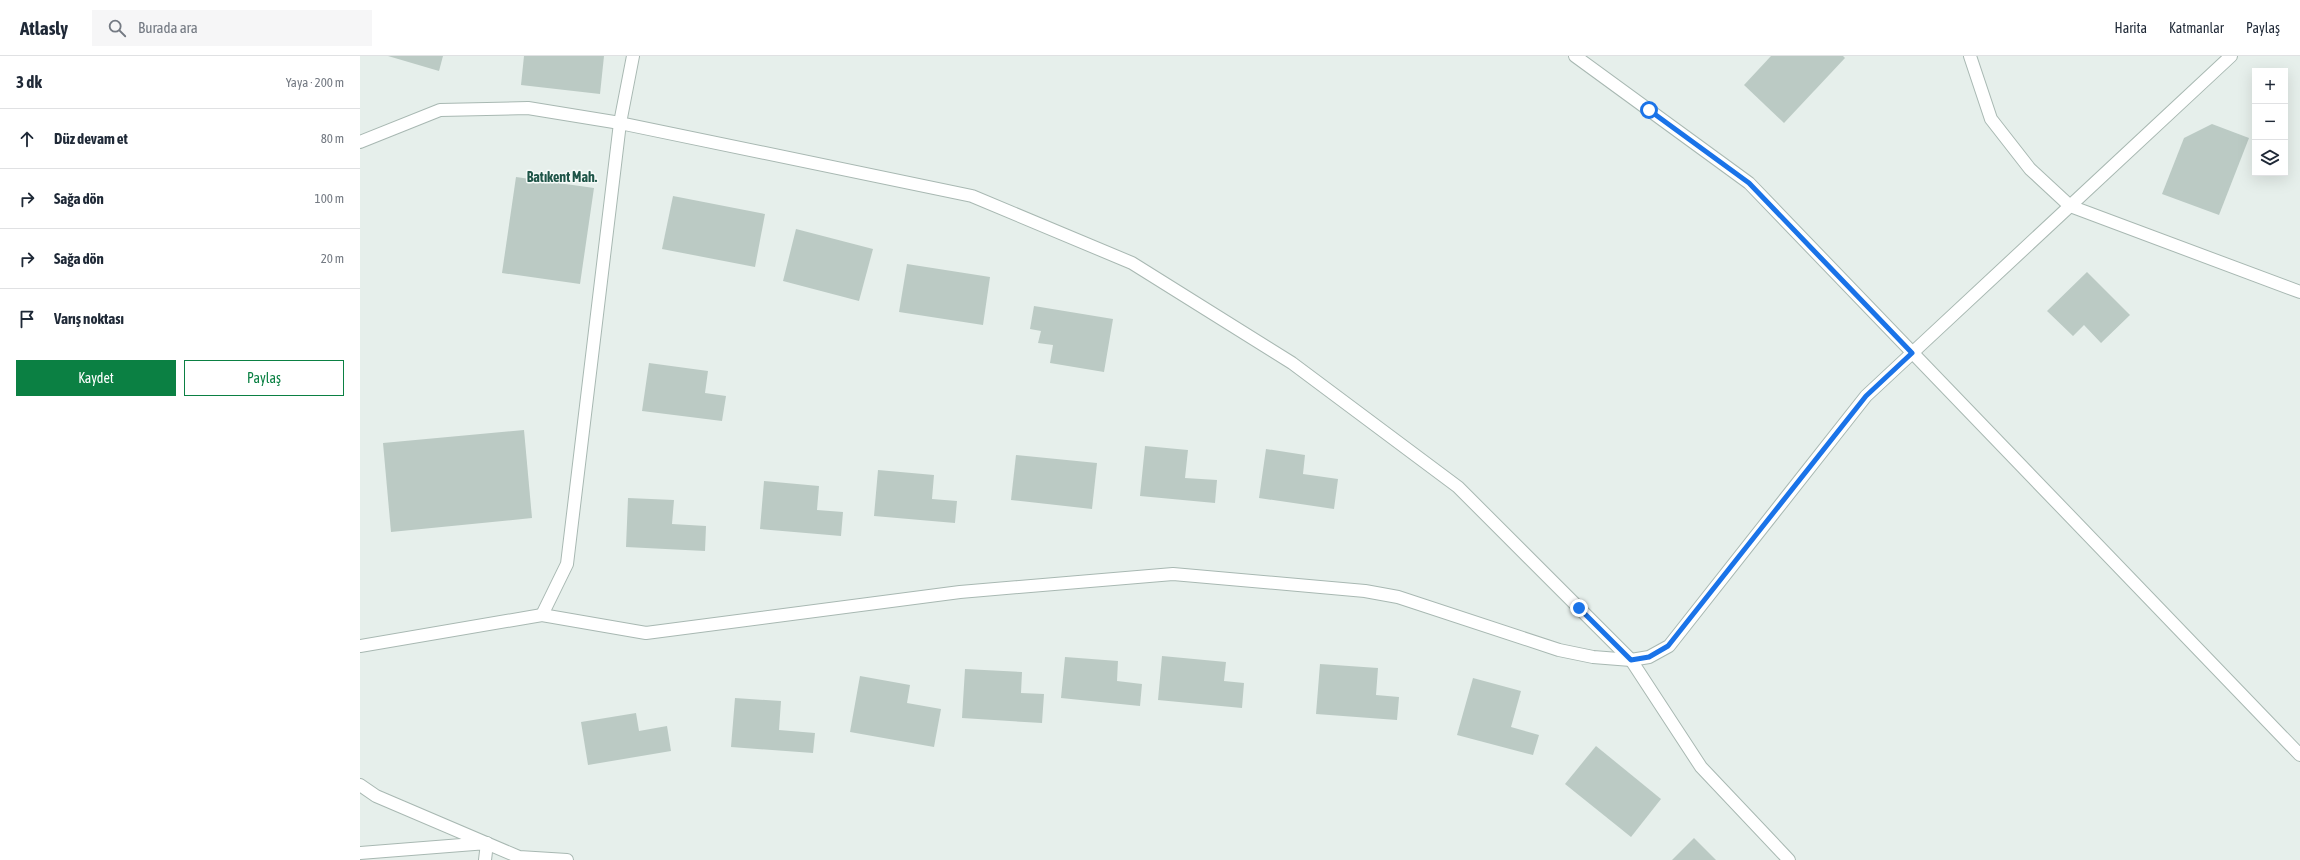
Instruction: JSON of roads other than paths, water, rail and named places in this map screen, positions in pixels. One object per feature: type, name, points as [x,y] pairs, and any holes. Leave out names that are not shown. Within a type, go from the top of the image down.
[{"type":"street","points":[[542,615],[566,564],[620,123],[633,56]]},
{"type":"street","points":[[1575,56],[1749,183],[2300,755]]},
{"type":"street","points":[[1970,56],[1991,119],[2030,169],[2070,206],[2300,292]]},
{"type":"street","points":[[360,646],[542,615],[646,633],[960,592],[1173,574],[1365,591],[1398,597],[1560,650],[1593,657],[1631,660],[1649,657],[1668,646],[1866,396],[2231,56]]},
{"type":"street","points":[[360,142],[440,110],[528,108],[620,123],[972,196],[1132,263],[1292,363],[1458,487],[1631,660],[1701,767],[1789,860]]},
{"type":"street","points":[[360,785],[376,796],[520,857],[568,860]]},
{"type":"street","points":[[360,853],[487,843]]},
{"type":"street","points":[[484,860],[487,843]]},
{"type":"district","name":"Batıkent Mah.","points":[[562,177]]}]
